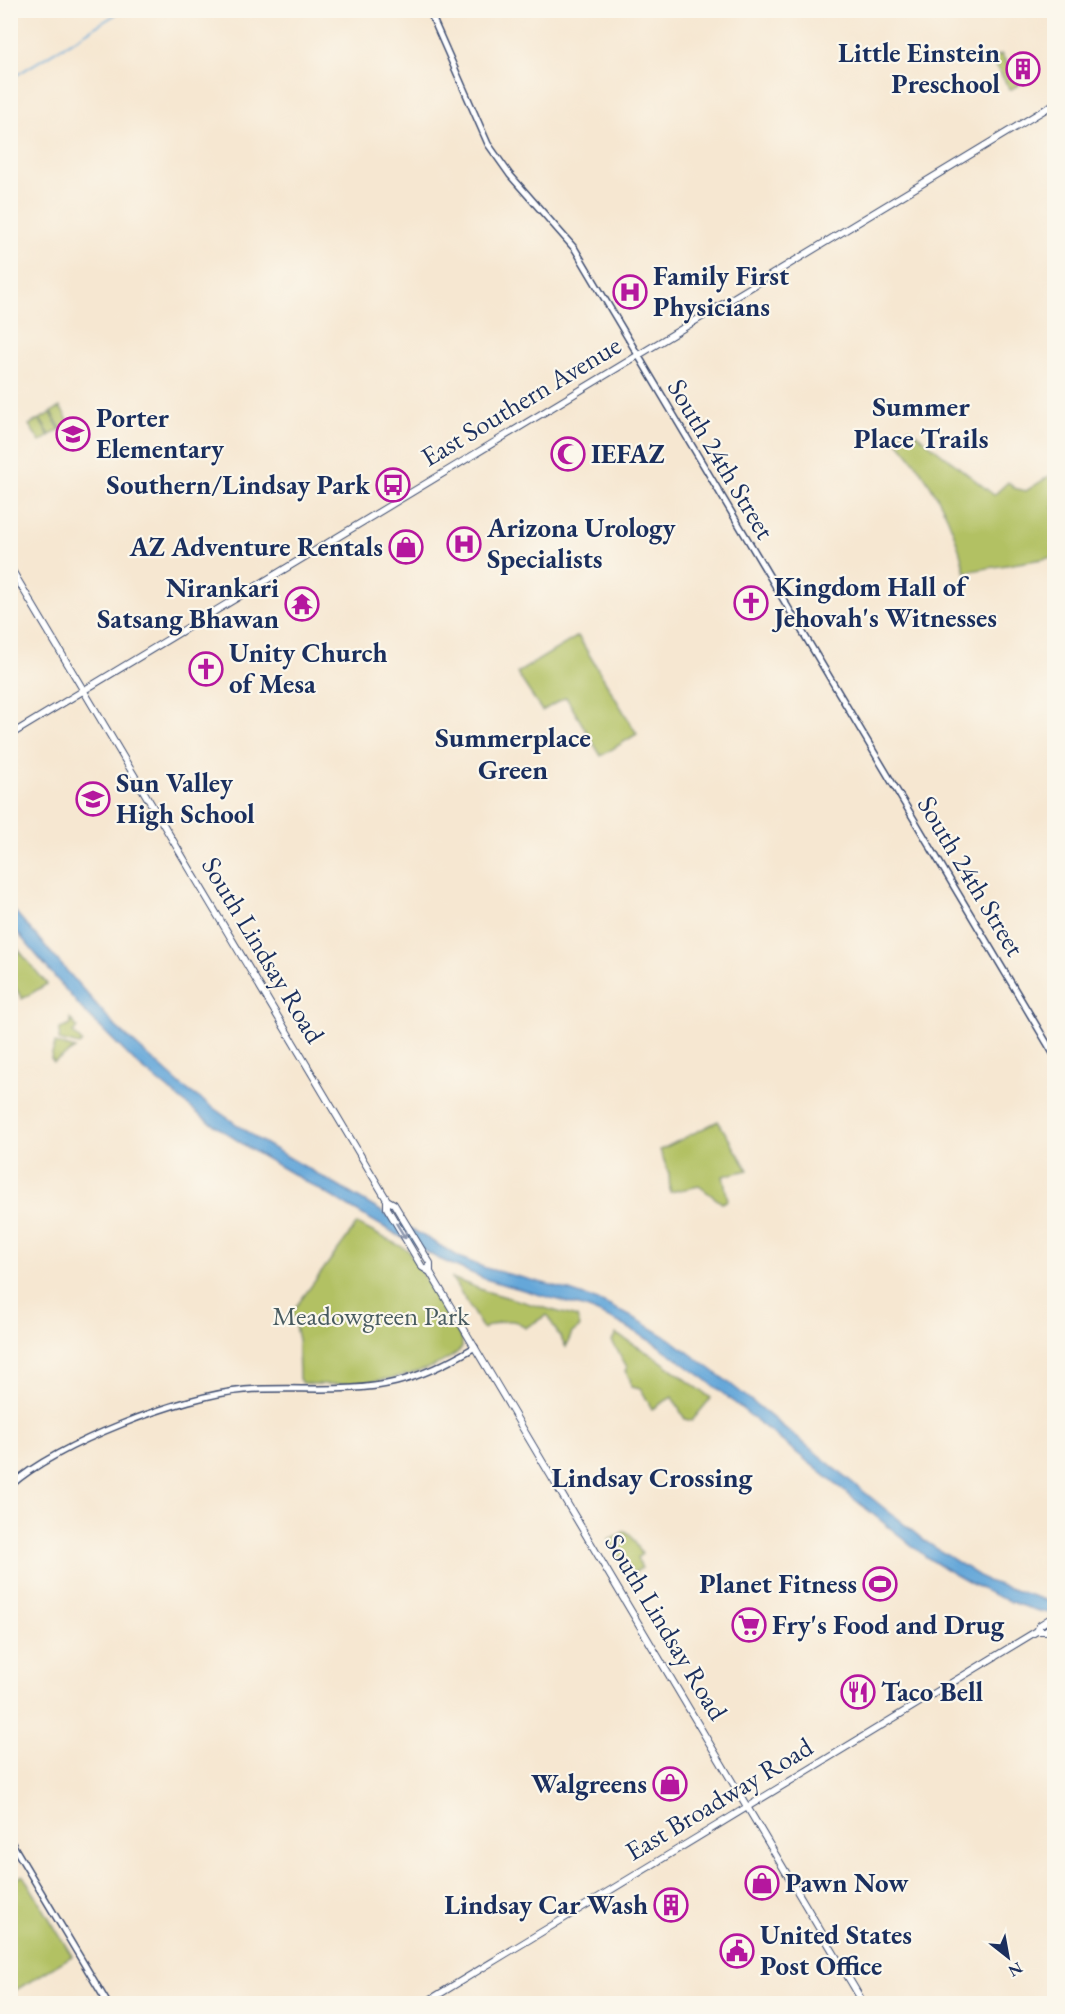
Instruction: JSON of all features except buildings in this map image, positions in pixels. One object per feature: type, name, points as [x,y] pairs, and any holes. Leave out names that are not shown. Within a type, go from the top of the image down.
[{"type":"main road","name":"East Southern Avenue","points":[[10,735],[1054,104]]},
{"type":"main road","name":"South Lindsay Road","points":[[10,567],[387,1200],[391,1214],[422,1267],[430,1272],[475,1347],[864,2004]]},
{"type":"main road","name":"South Lindsay Road","points":[[387,1200],[394,1204],[406,1222],[430,1263],[430,1272]]},
{"type":"main road","name":"East Broadway Road","points":[[1037,1631],[1040,1625],[1053,1617]]},
{"type":"main road","name":"East Broadway Road","points":[[423,2004],[1037,1631],[1045,1631],[1054,1625]]},
{"type":"street","name":"South 24th Street","points":[[429,10],[488,144],[510,175],[575,249],[636,356],[1054,1055]]},
{"type":"street","points":[[10,1486],[36,1466],[72,1445],[201,1398],[244,1390],[350,1388],[394,1383],[438,1368],[475,1347]]},
{"type":"street","points":[[10,1840],[108,2004]]},
{"type":"green space","points":[[1001,54],[1020,84],[1010,90],[992,59]]},
{"type":"green space","points":[[60,407],[70,423],[61,429],[51,412]]},
{"type":"green space","points":[[50,413],[60,430],[50,435],[40,419]]},
{"type":"green space","points":[[39,419],[49,436],[40,442],[29,425]]},
{"type":"green space","points":[[909,428],[994,495],[1008,482],[1014,488],[1026,491],[1054,473],[1054,557],[965,572],[954,534],[940,501],[896,439]]},
{"type":"green space","points":[[578,636],[637,734],[601,756],[566,697],[542,711],[517,673]]},
{"type":"green space","points":[[11,941],[47,984],[22,999],[11,980]]},
{"type":"green space","points":[[70,1019],[78,1028],[73,1033],[82,1042],[79,1045],[59,1040],[60,1029],[71,1025]]},
{"type":"green space","points":[[55,1043],[75,1049],[54,1062],[51,1058]]},
{"type":"green space","points":[[718,1121],[748,1170],[723,1176],[728,1200],[722,1203],[699,1186],[670,1192],[669,1174],[660,1150]]},
{"type":"green space","name":"Meadowgreen Park","points":[[357,1224],[408,1250],[462,1340],[462,1348],[448,1359],[409,1374],[340,1384],[302,1383],[299,1379],[298,1340],[292,1312]]},
{"type":"green space","points":[[452,1278],[485,1291],[577,1317],[580,1327],[572,1333],[566,1347],[547,1315],[525,1328],[516,1322],[505,1321],[483,1329]]},
{"type":"green space","points":[[616,1334],[655,1357],[711,1398],[692,1421],[685,1419],[672,1397],[652,1409],[641,1389],[631,1387],[630,1379],[625,1371],[627,1367],[612,1341]]},
{"type":"green space","points":[[625,1531],[630,1534],[642,1554],[637,1558],[642,1568],[630,1575],[609,1540]]},
{"type":"green space","points":[[23,1875],[72,1956],[11,1993],[11,1882]]},
{"type":"water","points":[[10,906],[116,1027],[182,1086],[259,1140],[461,1258],[485,1268],[558,1287],[604,1303],[638,1320],[673,1341],[728,1382],[926,1542],[987,1581],[1054,1603],[1054,1609],[1048,1613],[999,1597],[925,1556],[705,1379],[659,1346],[620,1323],[589,1309],[485,1279],[437,1258],[255,1152],[202,1117],[137,1064],[82,1009],[11,925]]},
{"type":"waterway","points":[[10,79],[123,10]]},
{"type":"place","name":"Little Einstein Preschool","points":[[1023,69]]},
{"type":"place","name":"Family First Physicians","points":[[630,292]]},
{"type":"place","name":"Porter Elementary","points":[[73,434]]},
{"type":"place","name":"IEFAZ","points":[[568,454]]},
{"type":"place","name":"Southern/Lindsay Park","points":[[393,485]]},
{"type":"place","name":"Arizona Urology Specialists","points":[[464,544]]},
{"type":"place","name":"AZ Adventure Rentals","points":[[406,547]]},
{"type":"place","name":"Kingdom Hall of Jehovah's Witnesses","points":[[751,603]]},
{"type":"place","name":"Nirankari Satsang Bhawan","points":[[302,604]]},
{"type":"place","name":"Unity Church of Mesa","points":[[206,669]]},
{"type":"place","name":"Sun Valley High School","points":[[93,799]]},
{"type":"place","name":"Planet Fitness","points":[[880,1584]]},
{"type":"place","name":"Fry's Food and Drug","points":[[749,1625]]},
{"type":"place","name":"Taco Bell","points":[[858,1692]]},
{"type":"place","name":"Walgreens","points":[[670,1784]]},
{"type":"place","name":"Pawn Now","points":[[762,1883]]},
{"type":"place","name":"Lindsay Car Wash","points":[[671,1905]]},
{"type":"place","name":"United States Post Office","points":[[737,1951]]},
{"type":"district","name":"Summer Place Trails","points":[[921,422]]},
{"type":"district","name":"Summerplace Green","points":[[513,753]]},
{"type":"district","name":"Lindsay Crossing","points":[[652,1477]]}]
